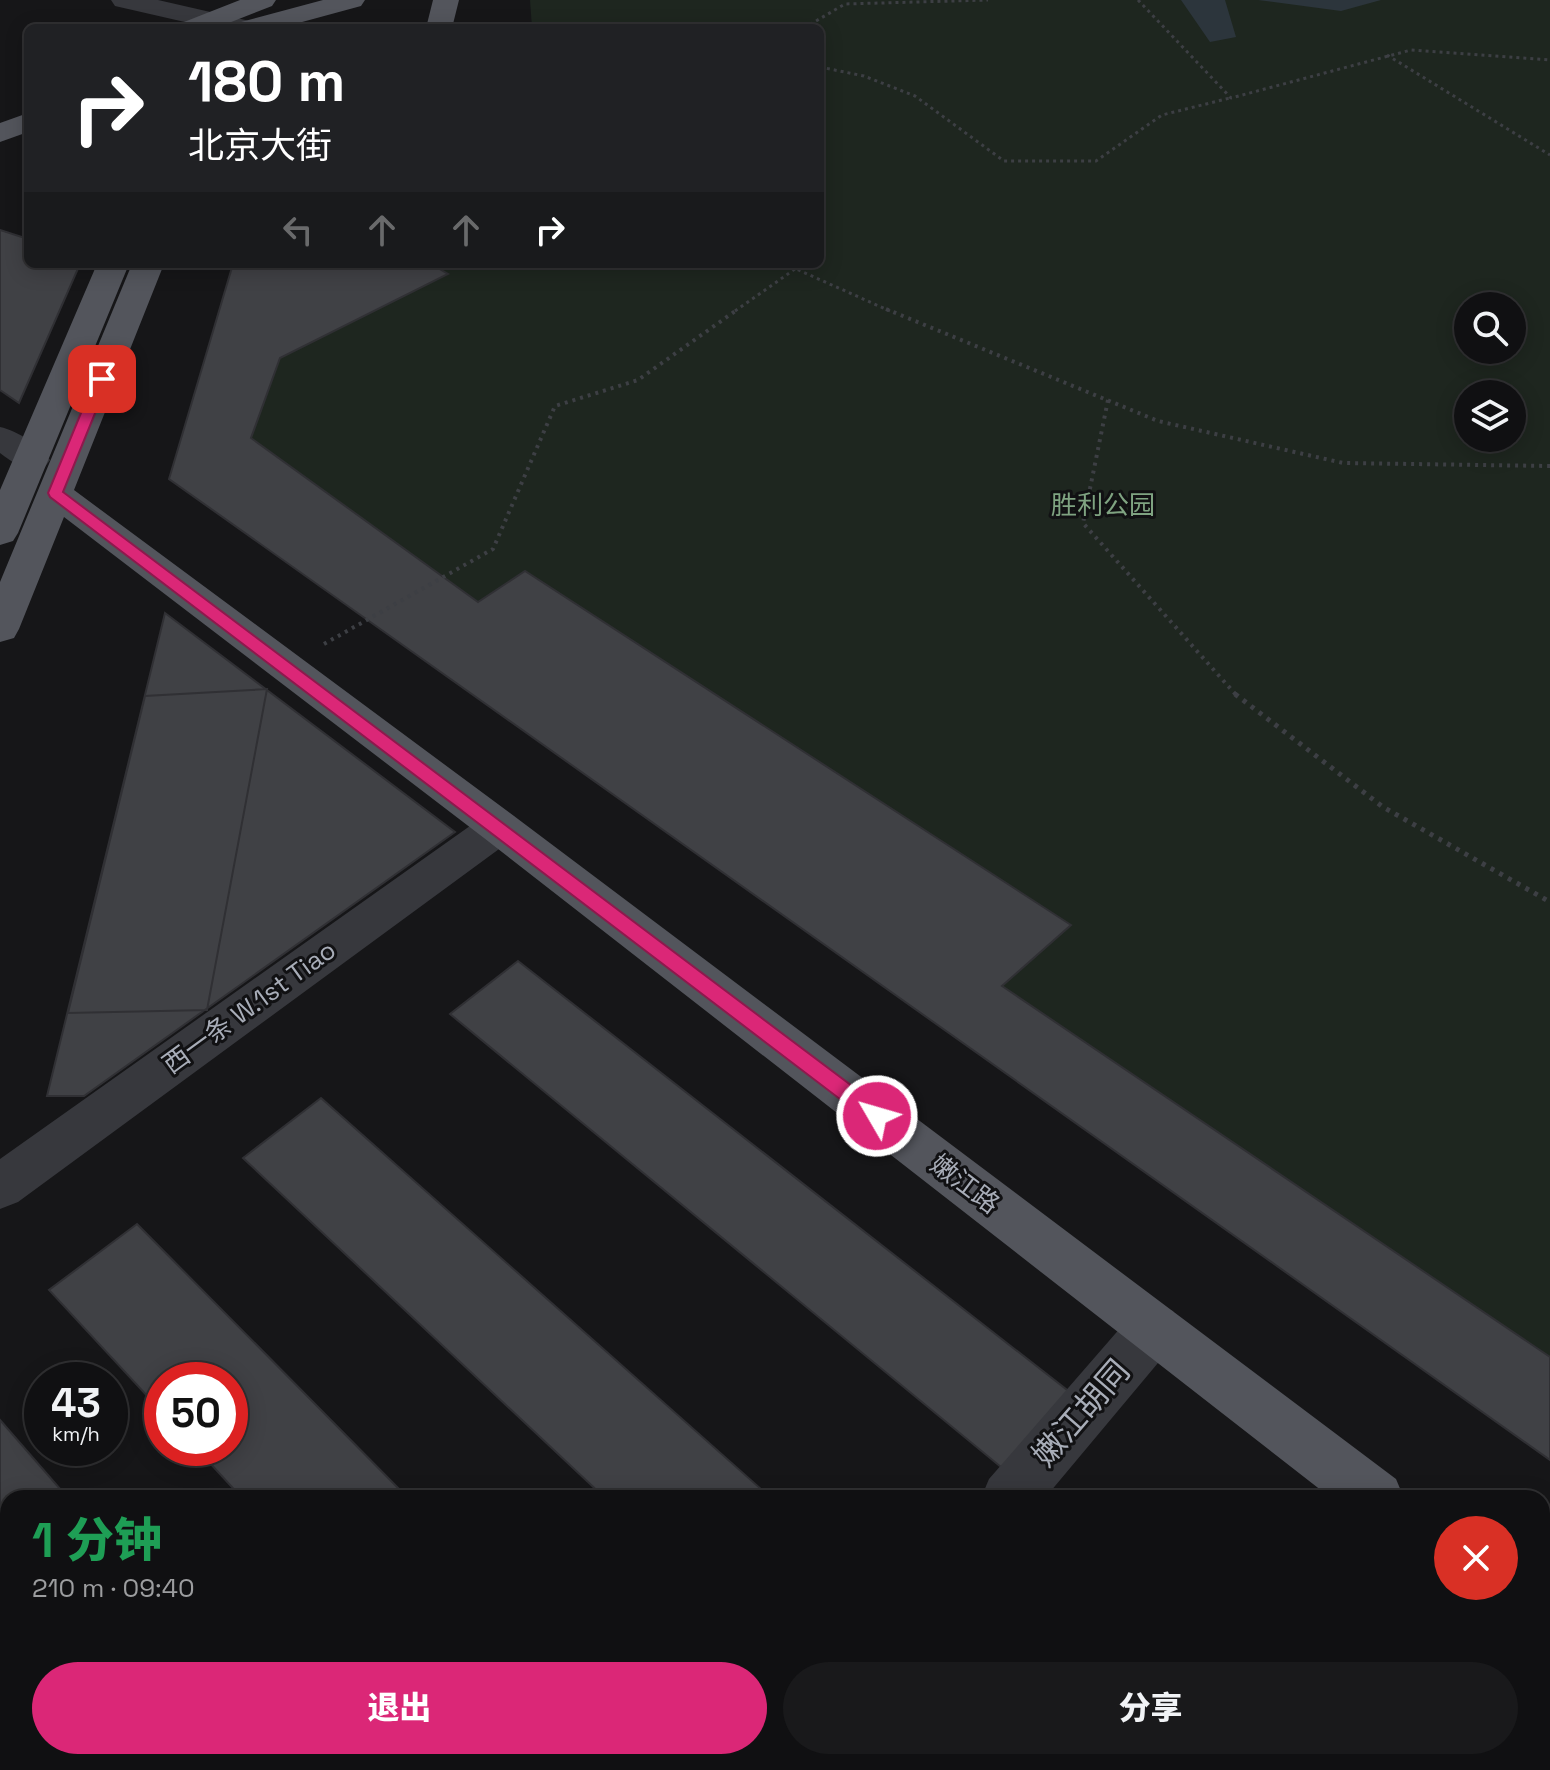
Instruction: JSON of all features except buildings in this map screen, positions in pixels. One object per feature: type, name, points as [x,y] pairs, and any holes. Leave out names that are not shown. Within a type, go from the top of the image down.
[{"type":"main road","points":[[210,19],[262,0]]},
{"type":"main road","points":[[250,24],[262,0]]},
{"type":"main road","points":[[258,24],[316,0]]},
{"type":"main road","points":[[263,24],[352,0]]},
{"type":"main road","points":[[440,24],[446,0]]},
{"type":"main road","points":[[0,629],[44,477],[112,268]]},
{"type":"main road","points":[[0,533],[44,477],[146,268]]},
{"type":"main road","name":"嫩江路","points":[[44,477],[285,666],[1366,1490]]},
{"type":"street","points":[[124,0],[231,24]]},
{"type":"street","name":"嫩江路","points":[[0,437],[44,477]]},
{"type":"street","name":"西一条 W.1st Tiao","points":[[0,1187],[499,827]]},
{"type":"street","name":"嫩江胡同","points":[[1016,1490],[1154,1328]]},
{"type":"path","points":[[811,24],[845,4],[988,0]]},
{"type":"path","points":[[1138,0],[1231,98]]},
{"type":"path","points":[[824,68],[864,76],[915,96],[1004,161],[1096,161],[1162,115],[1386,55],[1411,50],[1550,60]]},
{"type":"path","points":[[1386,55],[1550,155]]},
{"type":"path","points":[[285,666],[493,549],[555,406],[638,380],[795,269],[1158,421],[1343,463],[1550,466]]},
{"type":"path","points":[[1108,400],[1083,523],[1103,546],[1236,696],[1383,807],[1550,902]]},
{"type":"green space","name":"胜利公园","points":[[530,0],[1550,0],[1550,1357],[1002,986],[1070,925],[525,571],[478,602],[251,438],[280,358],[448,274],[438,268],[824,268],[824,24],[532,24]]},
{"type":"shaded area","points":[[1181,0],[1225,0],[1236,37],[1210,42]]},
{"type":"shaded area","points":[[1258,0],[1381,0],[1341,11]]},
{"type":"route","points":[[102,379],[55,493],[877,1116]]}]
